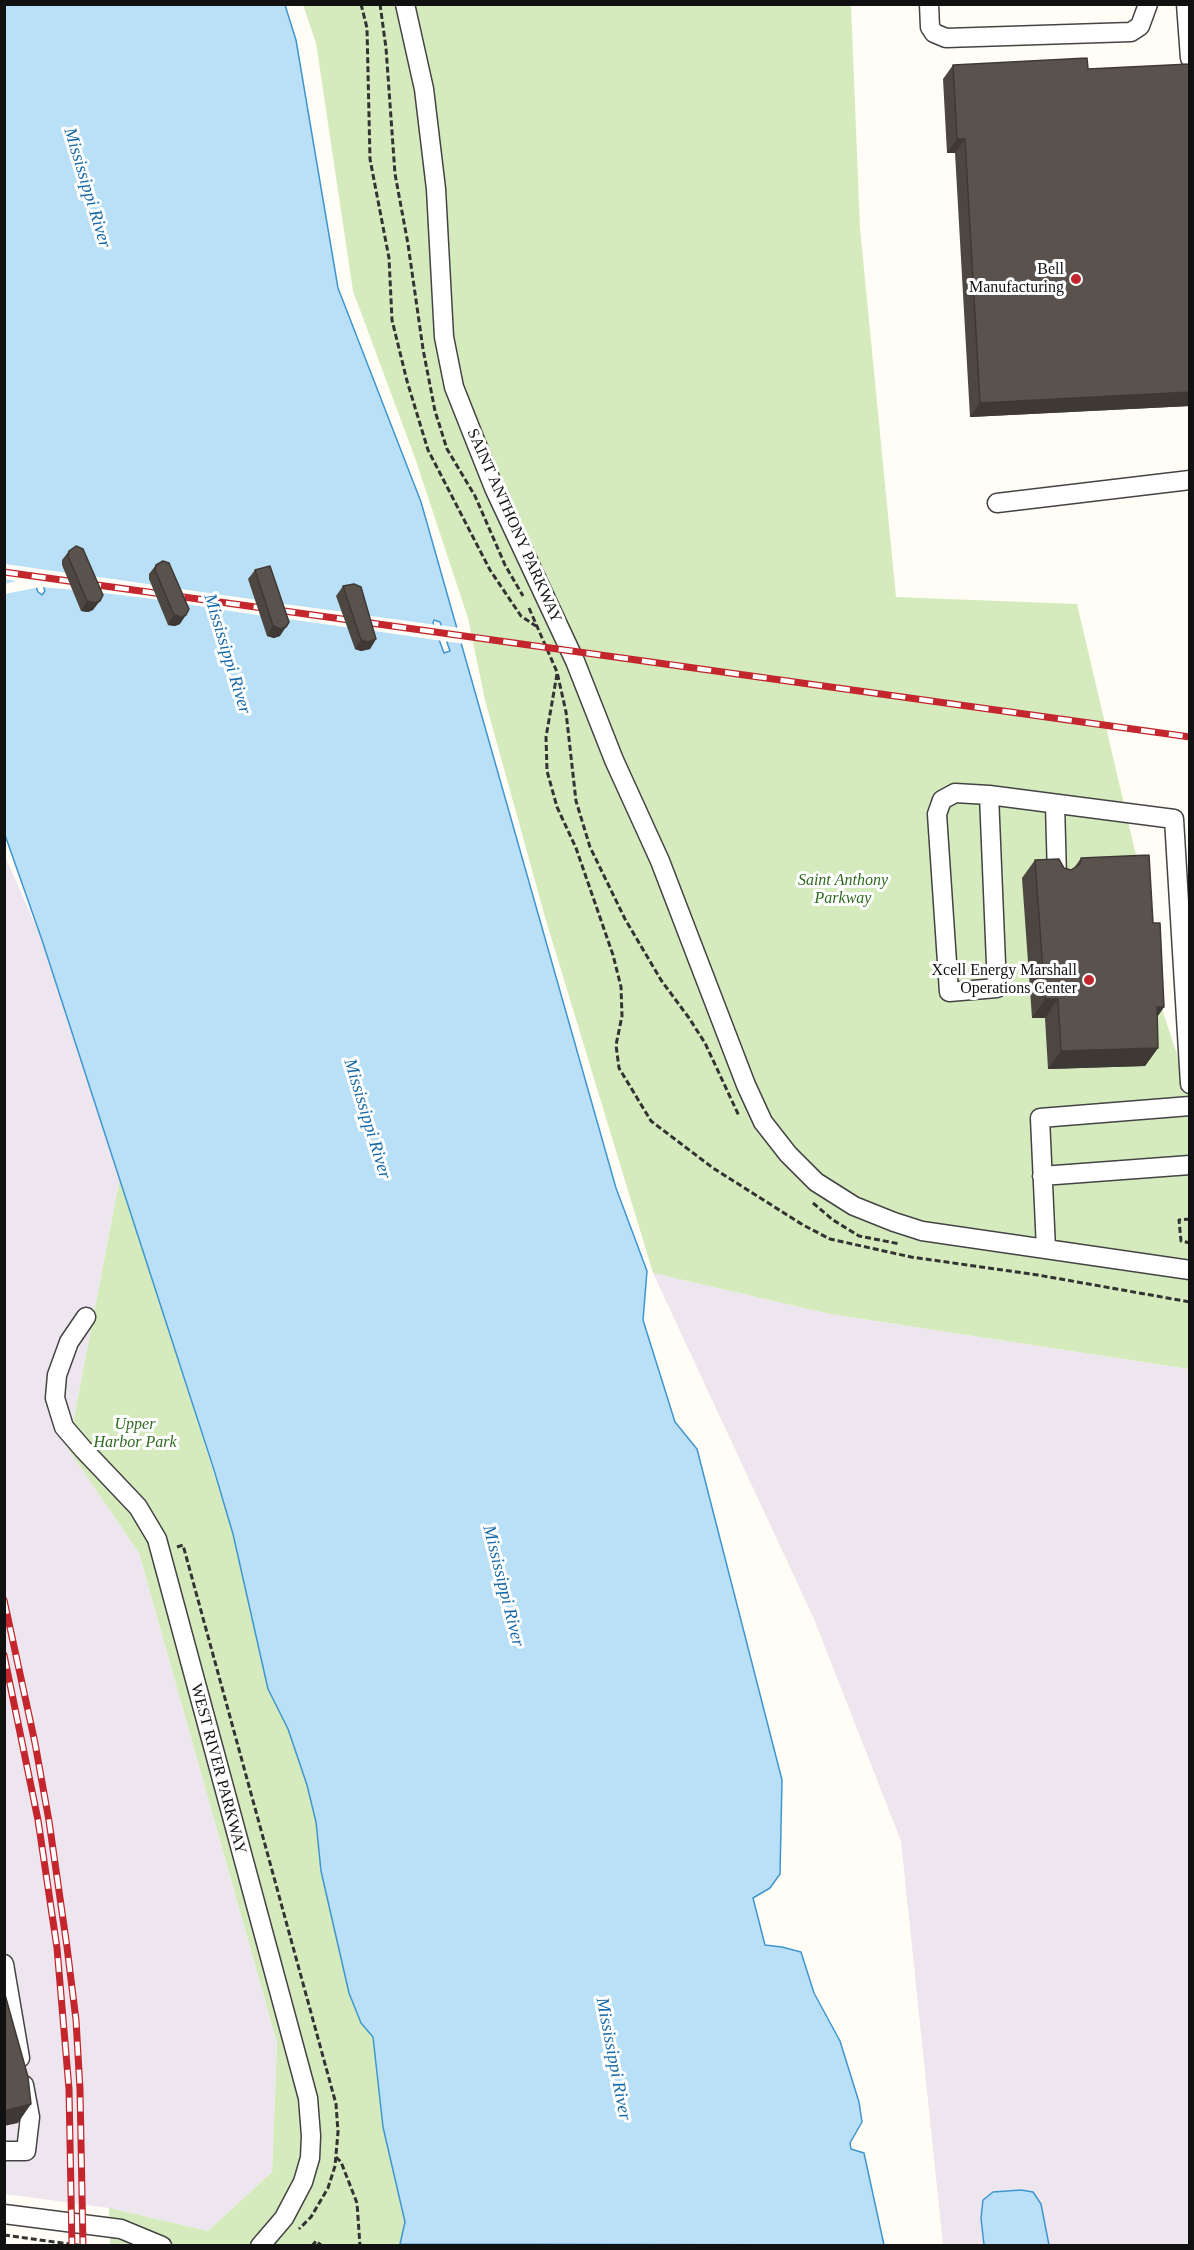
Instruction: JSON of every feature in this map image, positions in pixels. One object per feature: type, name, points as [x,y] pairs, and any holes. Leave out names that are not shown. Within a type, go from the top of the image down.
[{"type":"street","name":"SAINT ANTHONY PARKWAY","points":[[405,4],[424,89],[436,189],[444,338],[454,387],[494,488],[575,661],[614,760],[660,861],[746,1085],[763,1122],[788,1154],[816,1182],[854,1206],[894,1222],[922,1231],[1190,1270]]},
{"type":"street","points":[[929,4],[930,27],[934,33],[945,38],[1131,32],[1140,26],[1148,4]]},
{"type":"street","points":[[1186,4],[1190,58]]},
{"type":"street","points":[[998,503],[1190,480]]},
{"type":"street","points":[[989,795],[997,988],[949,992],[938,814],[942,800],[955,793],[989,795],[1182,819],[1190,1084]]},
{"type":"street","points":[[1055,804],[1057,877]]},
{"type":"street","points":[[1046,1249],[1040,1118],[1190,1106]]},
{"type":"street","points":[[1042,1176],[1190,1165]]},
{"type":"street","name":"WEST RIVER PARKWAY","points":[[86,1317],[69,1342],[57,1375],[55,1398],[64,1427],[82,1449],[138,1506],[156,1539],[308,2098],[312,2136],[310,2158],[303,2182],[284,2218],[261,2246]]},
{"type":"street","points":[[4,1964],[30,2117],[26,2151],[4,2151]]},
{"type":"street","points":[[4,2214],[121,2229],[162,2246]]},
{"type":"path","points":[[361,4],[367,28],[370,159],[389,258],[392,320],[407,381],[428,450],[490,570],[521,616],[537,627],[557,672],[562,691],[576,801],[590,847],[625,919],[661,980],[705,1043],[728,1096],[741,1119]]},
{"type":"path","points":[[809,1199],[833,1220],[859,1236],[905,1244]]},
{"type":"path","points":[[1190,1220],[1179,1220],[1181,1241],[1190,1243]]},
{"type":"path","points":[[336,2157],[341,2162],[357,2203],[360,2246]]},
{"type":"path","points":[[4,2235],[84,2246]]},
{"type":"path","points":[[312,2246],[316,2241],[321,2246]]},
{"type":"shaded area","points":[[4,854],[42,940],[120,1177],[68,1449],[139,1553],[277,2043],[272,2172],[208,2231],[109,2208],[5,2194]]},
{"type":"shaded area","points":[[653,1273],[830,1314],[1189,1369],[1189,2245],[943,2245],[901,1841],[814,1619]]},
{"type":"green space","name":"Saint Anthony Parkway","points":[[303,5],[851,5],[860,228],[896,597],[1077,604],[1151,919],[1140,941],[1189,1092],[1189,1369],[830,1314],[653,1273],[545,917],[485,700],[468,618],[415,458],[353,291],[316,43]]},
{"type":"green space","name":"Upper Harbor Park","points":[[120,1177],[233,1534],[268,1689],[288,1729],[307,1785],[316,1822],[321,1871],[349,1993],[361,2023],[373,2037],[383,2127],[405,2222],[400,2244],[402,2245],[110,2245],[109,2208],[208,2231],[272,2172],[277,2043],[139,1553],[68,1449]]},
{"type":"water","name":"Mississippi River","points":[[4,5],[285,5],[296,40],[338,288],[421,502],[616,1188],[647,1271],[643,1320],[675,1422],[697,1449],[782,1780],[780,1874],[770,1888],[753,1898],[765,1945],[801,1952],[814,1993],[840,2041],[859,2102],[862,2122],[850,2143],[851,2149],[864,2153],[884,2245],[400,2244],[405,2222],[383,2127],[373,2037],[361,2023],[349,1993],[321,1871],[316,1822],[307,1785],[288,1729],[268,1689],[233,1534],[214,1470],[42,940],[5,835]],"holes":[[[30,570],[37,570],[45,591],[42,595],[38,592]],[[434,620],[440,622],[450,651],[444,653],[433,623]]]},
{"type":"water","points":[[1021,2190],[1033,2192],[1041,2204],[1049,2245],[984,2245],[981,2218],[983,2200],[993,2192]]},
{"type":"pier","points":[[5,564],[68,573],[76,590],[40,587],[5,594],[5,584],[16,581],[5,579]]},
{"type":"pier","points":[[79,574],[154,585],[161,600],[87,591]]},
{"type":"pier","points":[[166,587],[258,600],[263,616],[172,602]]},
{"type":"pier","points":[[269,602],[345,612],[351,628],[274,617]]},
{"type":"pier","points":[[356,614],[437,625],[443,641],[361,629]]},
{"type":"pier","points":[[438,625],[460,628],[465,644],[443,641]]},
{"type":"building","name":"Bell Manufacturing","points":[[1087,58],[1088,69],[1190,64],[1190,392],[980,403],[965,139],[957,139],[953,65]]},
{"type":"building","points":[[76,546],[83,549],[103,595],[100,601],[95,603],[87,601],[68,556],[69,551]]},
{"type":"building","points":[[163,561],[169,563],[189,609],[182,617],[174,615],[155,570],[156,565]]},
{"type":"building","points":[[270,566],[289,622],[281,629],[273,626],[255,570]]},
{"type":"building","points":[[354,584],[361,587],[376,639],[368,642],[361,640],[343,586]]},
{"type":"building","name":"Xcell Energy Marshall Operations Center","points":[[1149,855],[1153,923],[1160,923],[1164,1007],[1157,1007],[1158,1048],[1061,1051],[1058,999],[1045,999],[1035,860],[1059,859],[1064,868],[1071,870],[1080,864],[1081,858]]},
{"type":"building","points":[[4,1991],[28,2077],[31,2104],[4,2111]]},
{"type":"railway","points":[[4,572],[1190,737]]},
{"type":"railway","points":[[4,1600],[35,1743],[49,1821],[76,2020],[80,2089],[83,2246]]},
{"type":"railway","points":[[4,1655],[38,1820],[57,1948],[69,2089],[72,2246]]},
{"type":"place","name":"Bell Manufacturing","points":[[1076,279]]},
{"type":"place","name":"Xcell Energy Marshall Operations Center","points":[[1089,980]]}]
